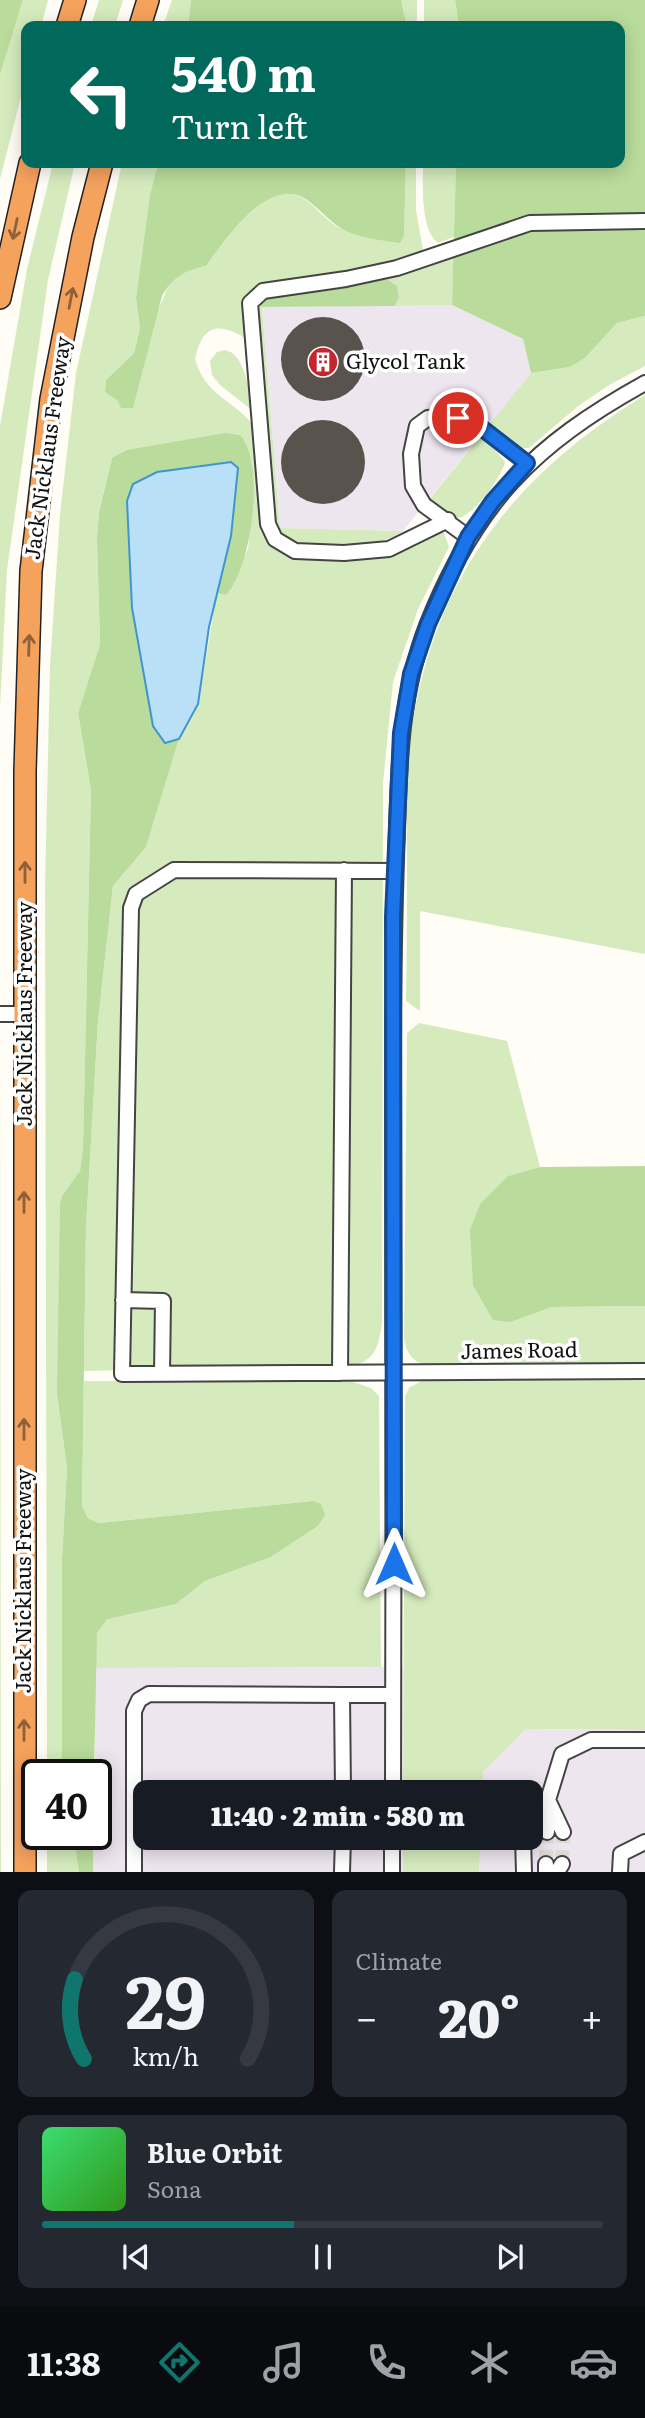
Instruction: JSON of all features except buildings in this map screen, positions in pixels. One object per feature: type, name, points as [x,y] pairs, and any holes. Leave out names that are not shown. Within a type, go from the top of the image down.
[{"type":"highway","points":[[69,21],[75,0]]},
{"type":"highway","points":[[142,21],[148,0]]},
{"type":"highway","points":[[0,299],[29,168]]},
{"type":"highway","name":"Jack Nicklaus Freeway","points":[[25,1872],[25,771],[31,572],[51,399],[82,237],[101,168]]},
{"type":"street","points":[[448,520],[389,549],[344,553],[295,551],[275,539],[268,524],[250,303],[264,291],[346,279],[397,268],[530,223],[645,221]]},
{"type":"street","points":[[393,1780],[395,871],[401,733],[411,674],[428,624],[468,537],[493,501],[527,463],[569,429],[645,383]]},
{"type":"street","points":[[468,537],[424,505],[413,486],[413,439],[418,426],[428,418],[458,418],[474,422],[527,463]]},
{"type":"street","points":[[162,1374],[163,1301],[123,1300],[131,908],[136,894],[174,870],[395,871]]},
{"type":"street","points":[[340,1373],[344,870]]},
{"type":"street","points":[[0,1014],[24,1014]]},
{"type":"street","name":"James Road","points":[[123,1300],[122,1374],[645,1371]]},
{"type":"street","points":[[134,1872],[134,1712],[139,1700],[149,1694],[393,1695]]},
{"type":"street","points":[[342,1695],[343,1780]]},
{"type":"street","points":[[547,1832],[548,1800],[562,1754],[591,1740],[645,1740]]},
{"type":"street","points":[[543,1805],[548,1800]]},
{"type":"street","points":[[548,1800],[563,1832]]},
{"type":"street","points":[[620,1872],[621,1854],[645,1842]]},
{"type":"street","points":[[342,1850],[342,1872]]},
{"type":"street","points":[[392,1872],[393,1850]]},
{"type":"street","points":[[523,1850],[524,1872]]},
{"type":"shaded area","points":[[452,305],[523,339],[531,373],[403,531],[280,528],[262,307]]},
{"type":"shaded area","points":[[403,1667],[403,1780],[133,1780],[133,1850],[403,1850],[403,1872],[93,1872],[93,1850],[112,1850],[112,1759],[95,1759],[94,1668]]},
{"type":"shaded area","points":[[526,1729],[645,1730],[645,1872],[479,1872],[480,1850],[543,1850],[543,1780],[483,1780],[483,1772]]},
{"type":"green space","points":[[0,0],[23,0],[0,75]]},
{"type":"green space","points":[[23,0],[48,0],[42,21],[21,21],[21,97],[0,179],[0,75]]},
{"type":"green space","points":[[99,0],[123,0],[117,21],[93,21]]},
{"type":"green space","points":[[172,0],[191,0],[189,21],[165,21]]},
{"type":"green space","points":[[191,0],[401,0],[406,21],[189,21]]},
{"type":"green space","points":[[401,0],[417,0],[417,21],[406,21]]},
{"type":"green space","points":[[424,0],[455,0],[458,21],[424,21]]},
{"type":"green space","points":[[455,0],[645,0],[645,316],[617,323],[585,358],[570,367],[531,373],[523,339],[452,305],[456,168],[625,168],[625,21],[458,21]]},
{"type":"green space","points":[[52,168],[74,168],[48,280],[7,570],[0,707],[0,426],[27,269]]},
{"type":"green space","points":[[121,168],[157,168],[150,194],[136,298],[140,329],[134,353],[106,380],[105,392],[119,401],[171,280],[191,269],[206,266],[234,229],[260,205],[274,197],[288,194],[301,197],[333,224],[345,230],[366,234],[404,235],[406,168],[416,168],[416,210],[423,250],[418,259],[249,303],[246,338],[227,330],[213,329],[202,339],[195,359],[200,372],[213,390],[254,426],[264,527],[320,558],[443,530],[449,547],[418,609],[393,682],[383,783],[382,1323],[373,1354],[356,1365],[84,1371],[86,1227],[98,1021],[113,886],[146,847],[179,739],[198,704],[217,593],[226,595],[248,549],[252,513],[252,462],[112,458],[99,511],[97,538],[100,644],[78,713],[91,790],[83,1147],[80,1171],[74,1180],[57,1395],[67,1468],[62,1558],[62,1759],[47,1759],[45,886],[50,665],[60,514],[76,373]]},
{"type":"green space","points":[[157,168],[406,168],[404,236],[400,243],[349,232],[300,196],[286,194],[273,197],[259,205],[234,230],[206,266],[180,275],[166,289],[133,408],[121,408],[118,401],[105,392],[106,380],[134,353],[140,329],[136,298],[150,194]]},
{"type":"green space","points":[[423,168],[456,168],[454,237],[438,243],[432,237],[425,217]]},
{"type":"green space","points":[[454,255],[452,305],[395,306],[399,297],[397,286],[387,279]]},
{"type":"green space","points":[[387,279],[397,286],[399,297],[395,306],[262,307],[258,301],[271,291]]},
{"type":"green space","points":[[258,301],[262,307],[280,528],[403,531],[379,542],[328,548],[298,545],[287,541],[278,531],[272,519],[255,319]]},
{"type":"green space","points":[[645,316],[645,366],[609,385],[577,407],[529,448],[517,448],[488,426],[531,373],[570,367],[585,358],[617,323]]},
{"type":"green space","points":[[225,350],[232,353],[242,366],[253,411],[220,385],[212,375],[210,361],[217,352]]},
{"type":"green space","points":[[645,395],[645,954],[420,911],[420,1011],[406,1001],[408,765],[413,720],[425,666],[442,617],[464,572],[491,530],[523,492],[559,457]]},
{"type":"green space","points":[[225,433],[240,435],[248,449],[254,491],[249,540],[243,562],[226,595],[217,593],[231,536],[237,468],[231,462],[157,472],[127,501],[132,608],[153,726],[165,743],[179,739],[146,847],[113,886],[98,1021],[86,1227],[82,1506],[88,1518],[99,1523],[312,1501],[321,1504],[325,1515],[318,1526],[271,1557],[205,1581],[176,1604],[107,1619],[97,1633],[94,1759],[62,1759],[62,1558],[67,1468],[57,1395],[60,1205],[62,1196],[80,1171],[83,1147],[91,790],[78,713],[100,644],[97,538],[99,512],[112,458],[127,450]]},
{"type":"green space","points":[[482,434],[505,462],[503,469],[478,504],[457,518],[428,501]]},
{"type":"green space","points":[[419,1023],[507,1041],[540,1167],[508,1176],[511,1322],[552,1307],[645,1306],[645,1365],[428,1366],[410,1356],[404,1336],[407,1033]]},
{"type":"green space","points":[[0,1034],[1,1872],[0,1872]]},
{"type":"green space","points":[[645,1166],[645,1306],[552,1307],[511,1322],[493,1320],[473,1285],[470,1230],[480,1204],[508,1176],[540,1167]]},
{"type":"green space","points":[[645,1378],[645,1730],[526,1729],[483,1772],[483,1780],[403,1780],[405,1396],[409,1388],[425,1379]]},
{"type":"green space","points":[[84,1381],[350,1381],[371,1388],[379,1396],[381,1667],[94,1668],[97,1633],[107,1618],[176,1604],[205,1581],[271,1557],[318,1526],[311,1501],[99,1523],[88,1518],[82,1506]]},
{"type":"green space","points":[[47,1850],[76,1850],[79,1872],[47,1872]]},
{"type":"green space","points":[[76,1850],[93,1850],[93,1872],[79,1872]]},
{"type":"green space","points":[[403,1850],[480,1850],[479,1872],[403,1872]]},
{"type":"water","points":[[231,462],[238,468],[231,536],[209,627],[198,704],[179,739],[165,743],[153,726],[132,608],[127,501],[133,484],[157,472]]},
{"type":"tunnel","points":[[546,1864],[547,1832]]},
{"type":"tunnel","points":[[562,1864],[563,1832]]},
{"type":"place","name":"Glycol Tank","points":[[323,362]]},
{"type":"route","points":[[394,1564],[393,917],[401,733],[411,674],[428,624],[468,537],[493,501],[527,463],[474,422],[458,418]]}]
